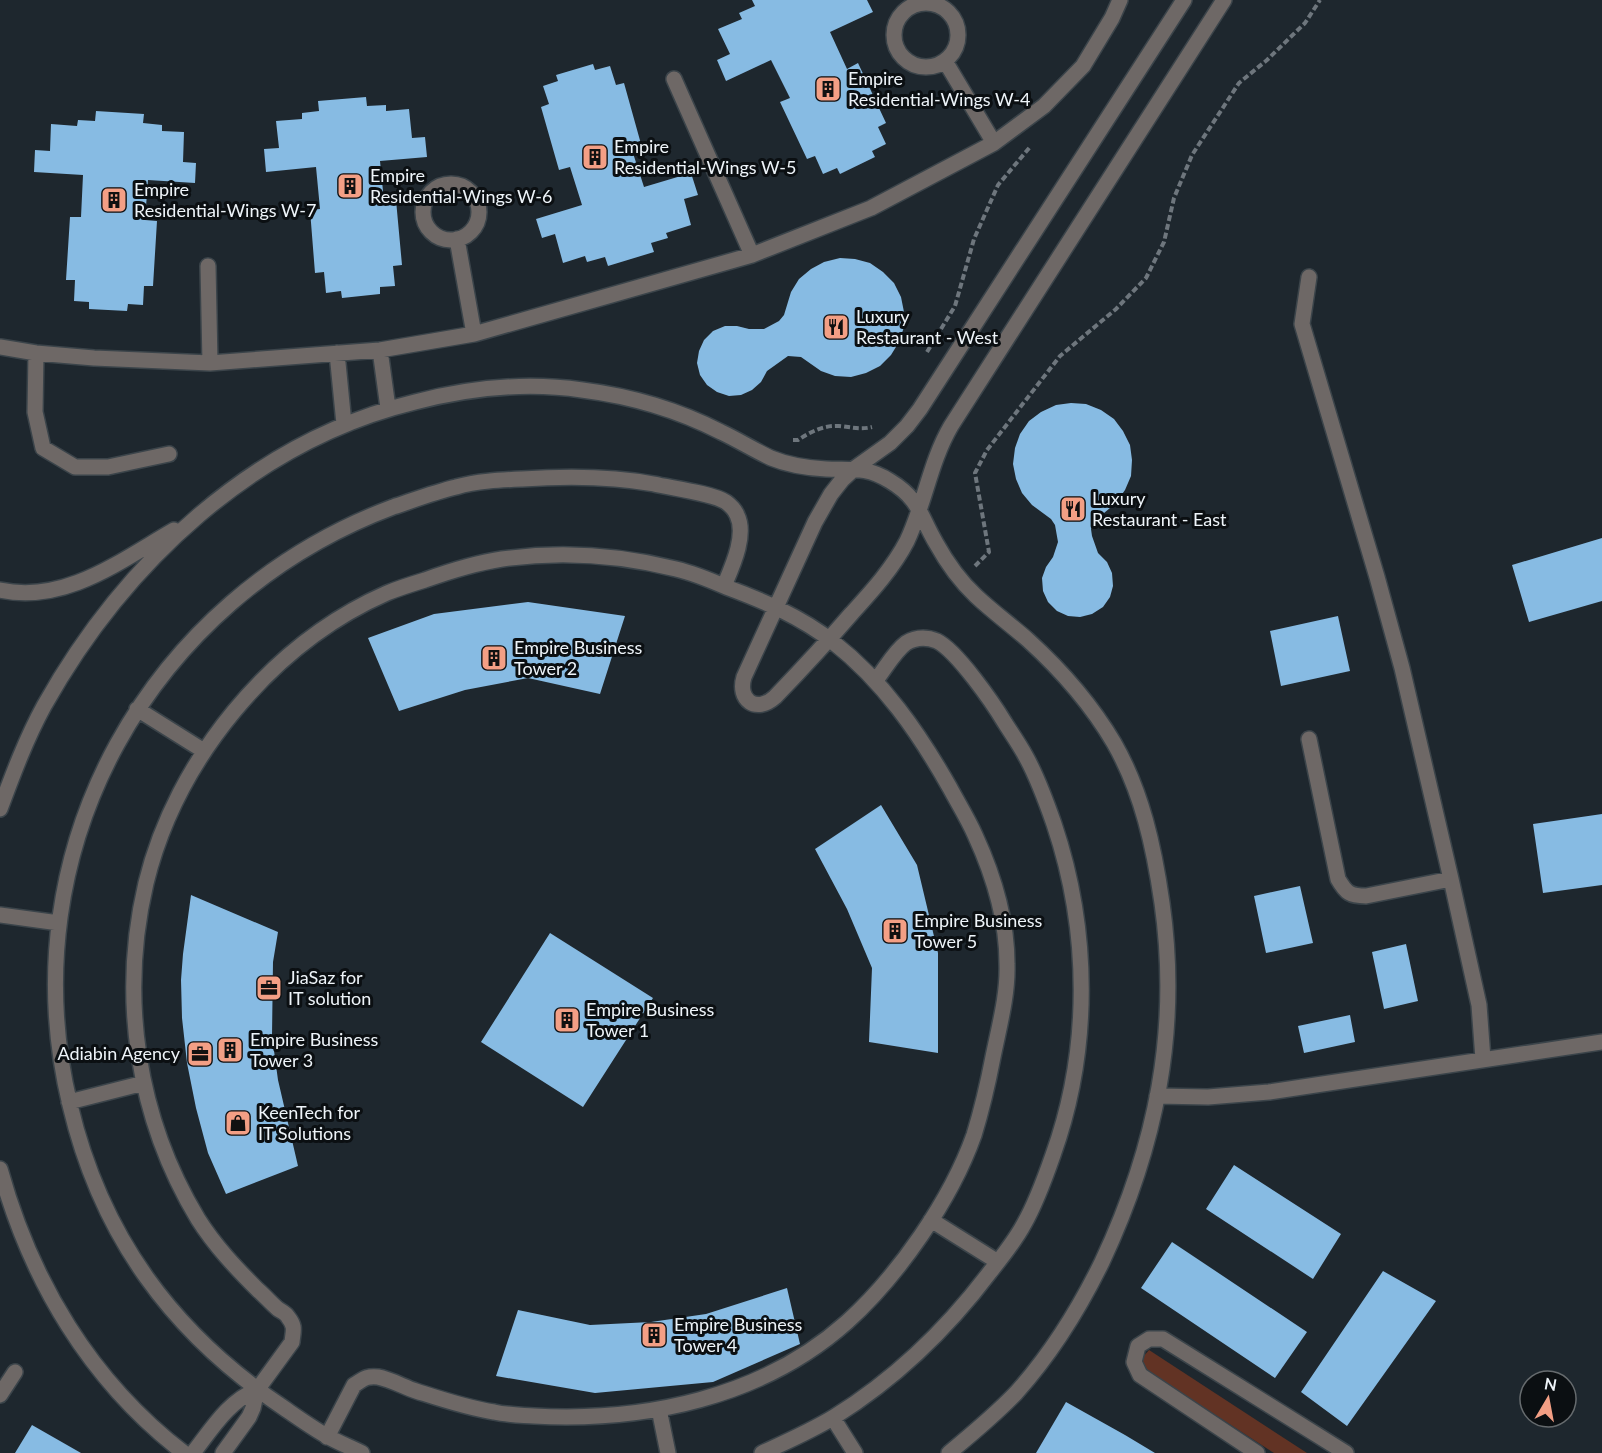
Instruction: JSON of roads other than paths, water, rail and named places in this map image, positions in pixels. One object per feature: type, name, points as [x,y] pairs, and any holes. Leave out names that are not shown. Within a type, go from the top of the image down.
[{"type":"street","points":[[0,347],[94,358],[210,363],[380,350],[474,334],[752,255],[872,208],[994,143],[1044,106],[1083,66],[1113,18],[1120,0]]},
{"type":"street","points":[[1184,0],[920,409],[890,443],[842,480],[821,510],[742,686],[743,695],[750,702],[758,705],[768,704],[829,639],[893,564],[906,543],[937,454],[951,426],[1224,0]]},
{"type":"street","points":[[920,4],[941,7],[949,13],[958,33],[953,53],[945,61],[936,66],[915,66],[899,53],[894,33],[896,23],[902,14],[920,4]]},
{"type":"street","points":[[945,61],[994,143]]},
{"type":"street","points":[[674,79],[752,255]]},
{"type":"street","points":[[457,239],[474,334]]},
{"type":"street","points":[[208,266],[210,363]]},
{"type":"street","points":[[1309,277],[1302,324],[1398,656],[1479,1005],[1483,1059]]},
{"type":"street","points":[[380,350],[388,408]]},
{"type":"street","points":[[36,353],[35,412],[43,448],[75,466],[108,467],[170,454]]},
{"type":"street","points":[[337,354],[344,424]]},
{"type":"street","points":[[0,809],[21,753],[44,706],[96,626],[128,585],[194,518],[231,489],[274,460],[344,424],[388,408],[484,389],[539,387],[579,389],[651,405],[678,414],[720,431],[770,457],[807,468],[831,470],[855,468],[874,473],[892,482],[907,493],[920,508],[932,538],[962,581],[1061,673],[1089,705],[1113,742],[1129,774],[1152,841],[1165,923],[1168,970],[1163,1065],[1155,1112],[1128,1204],[1084,1296],[1043,1360],[1015,1393],[973,1434],[949,1453]]},
{"type":"street","points":[[362,1453],[327,1437],[257,1390],[194,1335],[164,1302],[135,1262],[111,1219],[91,1175],[75,1129],[64,1082],[57,1033],[55,985],[59,923],[65,888],[77,841],[93,795],[113,751],[137,709],[198,633],[234,599],[272,569],[314,543],[359,520],[422,497],[460,486],[503,480],[595,477],[644,482],[719,499],[732,508],[740,524],[735,562],[724,586]]},
{"type":"street","points":[[0,590],[30,593],[71,586],[90,578],[194,518]]},
{"type":"street","points":[[223,1453],[249,1417],[257,1390],[292,1342],[293,1325],[288,1317],[224,1256],[200,1221],[181,1187],[162,1146],[148,1102],[138,1058],[134,1012],[134,966],[138,921],[148,876],[162,832],[181,791],[204,751],[261,680],[295,650],[332,623],[385,594],[443,573],[477,564],[505,558],[548,555],[594,556],[639,561],[683,570],[777,607],[829,639],[876,680],[931,755],[975,834],[992,877],[1003,921],[1008,966],[1003,1006],[984,1099],[972,1141],[951,1184],[931,1220],[877,1292],[847,1322],[818,1346],[750,1382],[703,1400],[659,1409],[590,1417],[554,1417],[500,1414],[460,1405],[372,1377],[359,1381],[354,1386],[327,1437]]},
{"type":"street","points":[[762,1453],[833,1418],[876,1388],[927,1345],[969,1300],[1024,1225],[1044,1180],[1060,1135],[1072,1088],[1079,1039],[1082,991],[1080,942],[1073,894],[1062,846],[1046,800],[1026,756],[971,675],[947,648],[937,641],[927,638],[915,639],[905,644],[876,680]]},
{"type":"street","points":[[137,709],[204,751]]},
{"type":"street","points":[[1309,739],[1338,879],[1344,890],[1354,896],[1366,896],[1451,879]]},
{"type":"street","points":[[0,915],[59,923]]},
{"type":"street","points":[[1157,1096],[1191,1098],[1239,1095],[1602,1042]]},
{"type":"street","points":[[69,1102],[144,1083]]},
{"type":"street","points":[[0,1168],[20,1231],[36,1269],[78,1341],[103,1375],[134,1409],[184,1453]]},
{"type":"street","points":[[931,1220],[998,1262]]},
{"type":"street","points":[[1257,1453],[1140,1375],[1134,1362],[1138,1346],[1149,1339],[1163,1339],[1346,1453]]},
{"type":"street","points":[[0,1395],[15,1372]]},
{"type":"street","points":[[193,1453],[231,1406],[257,1390]]},
{"type":"street","points":[[659,1409],[668,1453]]},
{"type":"street","points":[[833,1418],[855,1453]]},
{"type":"place","name":"Empire Residential-Wings W-4","points":[[828,89]]},
{"type":"place","name":"Empire Residential-Wings W-5","points":[[595,157]]},
{"type":"place","name":"Empire Residential-Wings W-6","points":[[350,186]]},
{"type":"place","name":"Empire Residential-Wings W-7","points":[[114,200]]},
{"type":"place","name":"Luxury Restaurant - West","points":[[836,327]]},
{"type":"place","name":"Luxury Restaurant - East","points":[[1073,509]]},
{"type":"place","name":"Empire Business Tower 2","points":[[494,658]]},
{"type":"place","name":"Empire Business Tower 5","points":[[895,931]]},
{"type":"place","name":"JiaSaz for IT solution","points":[[269,988]]},
{"type":"place","name":"Empire Business Tower 1","points":[[567,1020]]},
{"type":"place","name":"Empire Business Tower 3","points":[[230,1050]]},
{"type":"place","name":"Adiabin Agency","points":[[200,1054]]},
{"type":"place","name":"KeenTech for IT Solutions","points":[[238,1123]]},
{"type":"place","name":"Empire Business Tower 4","points":[[654,1335]]}]
